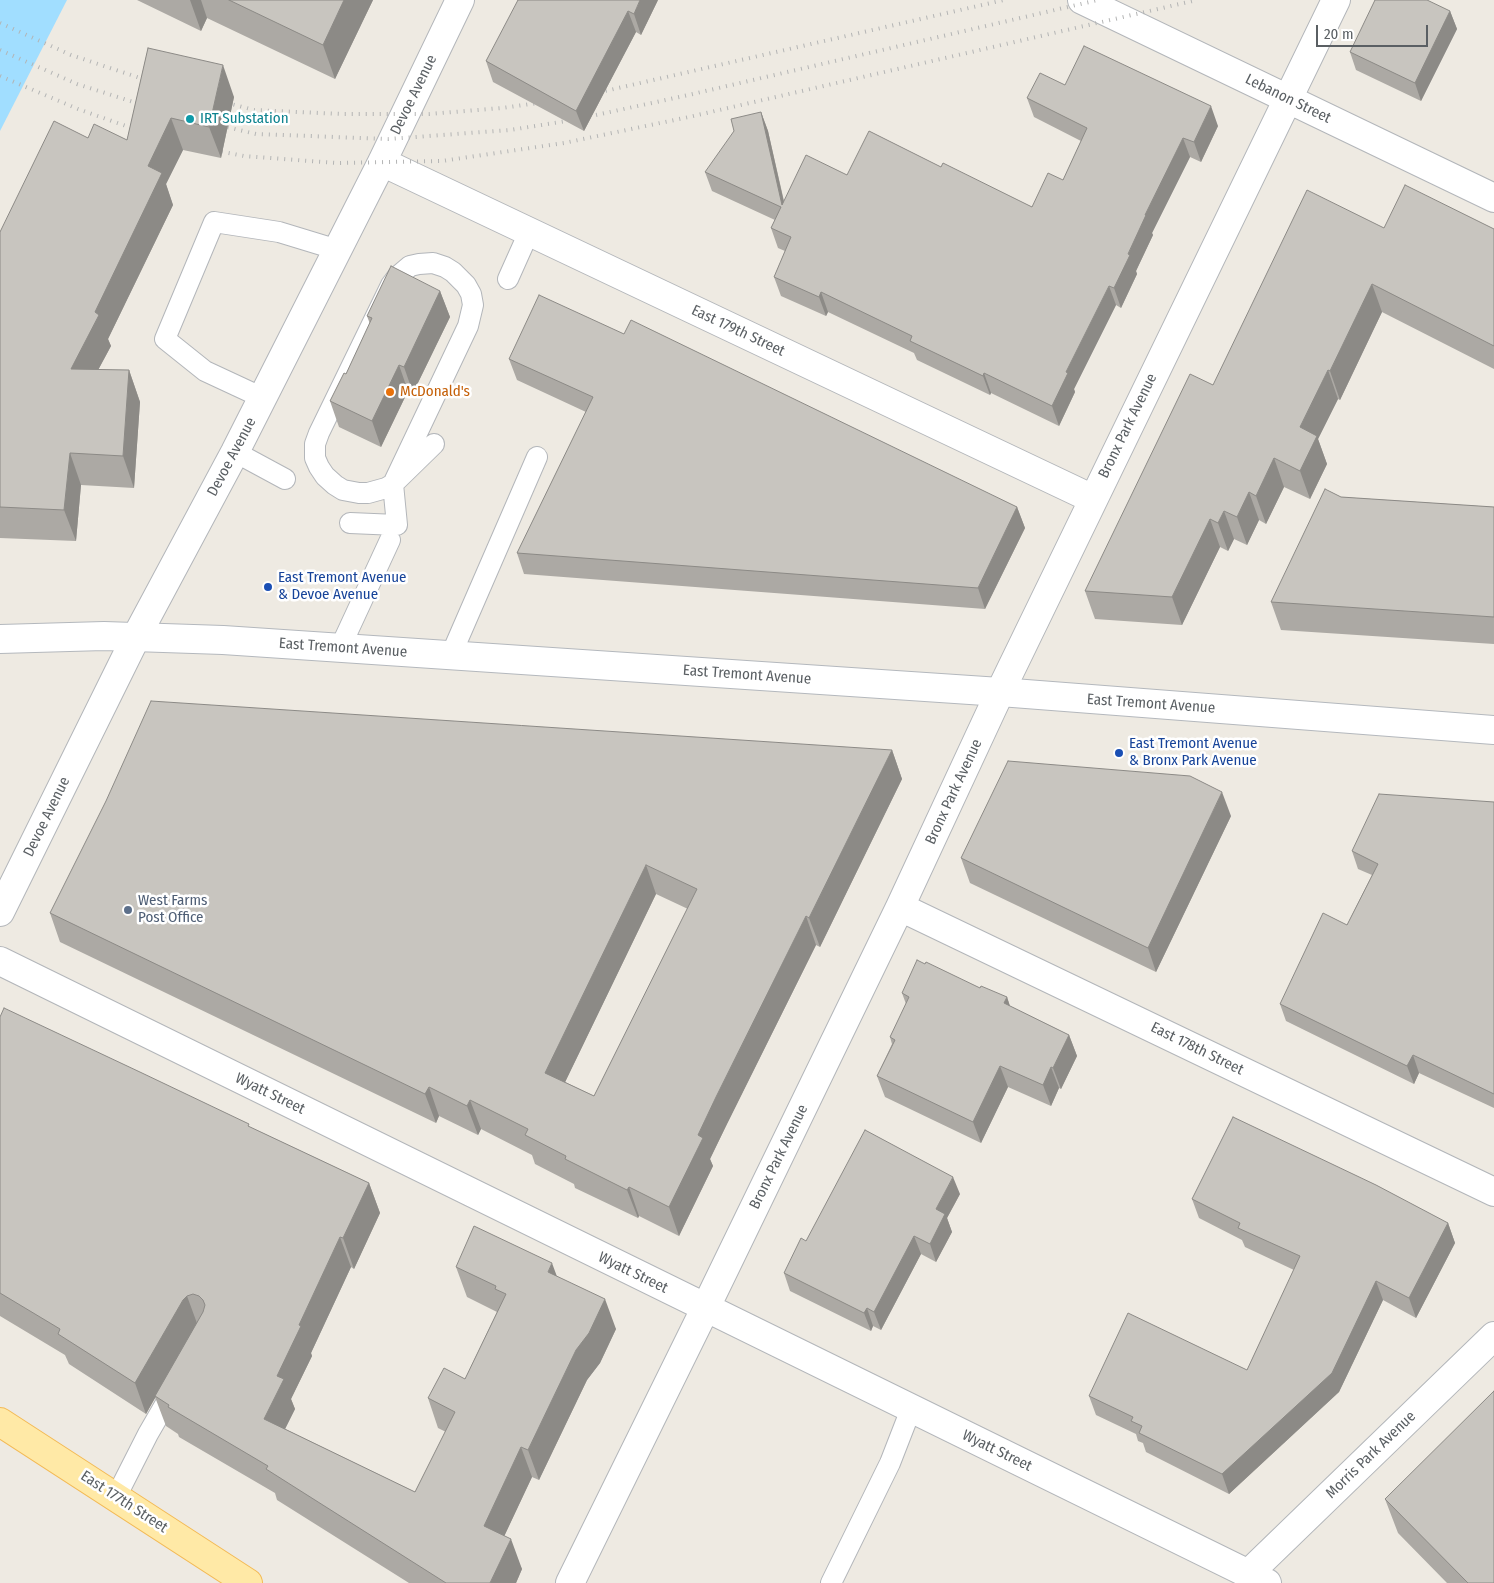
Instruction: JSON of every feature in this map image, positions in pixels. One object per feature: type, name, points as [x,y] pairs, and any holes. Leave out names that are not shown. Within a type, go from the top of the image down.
[{"type":"main road","name":"East 177th Street","points":[[0,1422],[248,1583]]},
{"type":"street","name":"Devoe Avenue","points":[[0,912],[136,637],[235,452],[338,250],[460,0]]},
{"type":"street","name":"Lebanon Street","points":[[1082,0],[1494,198]]},
{"type":"street","name":"Bronx Park Avenue","points":[[570,1583],[900,907],[1000,692],[1336,0]]},
{"type":"street","name":"East 179th Street","points":[[382,162],[1093,499]]},
{"type":"street","name":"East Tremont Avenue","points":[[0,639],[136,637],[205,639],[1000,692],[1494,730]]},
{"type":"street","name":"East 178th Street","points":[[900,907],[1494,1192]]},
{"type":"street","name":"Wyatt Street","points":[[0,961],[1257,1579]]},
{"type":"street","name":"Morris Park Avenue","points":[[1257,1579],[1494,1336]]},
{"type":"lane","points":[[263,398],[205,371],[165,339],[214,222],[279,232],[338,250]]},
{"type":"lane","points":[[508,279],[529,232]]},
{"type":"lane","points":[[350,524],[397,525],[393,484],[471,315],[472,300],[466,285],[453,272],[437,264],[419,264],[410,266],[391,285],[315,444],[316,458],[322,472],[335,485],[343,490],[368,493],[393,484],[434,444]]},
{"type":"lane","points":[[235,452],[285,479]]},
{"type":"lane","points":[[451,655],[537,457]]},
{"type":"lane","points":[[340,648],[390,540]]},
{"type":"lane","points":[[116,1497],[148,1434],[185,1370]]},
{"type":"lane","points":[[831,1583],[890,1463],[911,1409]]},
{"type":"water","points":[[0,0],[67,0],[0,131]]},
{"type":"building","points":[[229,0],[344,0],[323,45]]},
{"type":"building","points":[[518,0],[640,0],[634,14],[628,11],[576,111],[486,61]]},
{"type":"building","points":[[1375,0],[1427,0],[1450,11],[1415,83],[1350,52]]},
{"type":"building","points":[[1084,46],[1211,106],[1194,142],[1183,138],[1145,215],[1128,254],[1130,255],[1114,288],[1109,286],[1066,372],[1068,373],[1052,406],[984,373],[983,376],[910,341],[912,336],[821,292],[819,297],[774,277],[791,237],[771,228],[781,207],[705,172],[734,131],[731,119],[761,112],[782,205],[806,155],[847,175],[869,131],[941,167],[943,163],[1032,207],[1048,173],[1063,180],[1087,128],[1027,98],[1040,73],[1065,85]]},
{"type":"building","points":[[148,48],[223,65],[209,127],[171,118],[148,166],[162,173],[95,312],[99,315],[71,369],[129,370],[123,456],[70,453],[64,510],[0,507],[0,232],[54,121],[88,138],[94,124],[127,140]]},
{"type":"building","points":[[1405,185],[1494,229],[1494,346],[1372,284],[1330,371],[1328,370],[1300,427],[1317,436],[1300,471],[1274,458],[1256,496],[1249,492],[1237,517],[1224,511],[1218,523],[1210,519],[1172,597],[1085,591],[1190,374],[1213,385],[1307,190],[1384,228]]},
{"type":"building","points":[[391,266],[440,291],[404,367],[399,365],[372,421],[330,401],[344,373],[346,374],[372,318],[367,316]]},
{"type":"building","points":[[539,295],[624,334],[631,320],[1017,507],[978,588],[517,553],[593,397],[509,359]]},
{"type":"building","points":[[1325,489],[1341,497],[1494,507],[1494,617],[1271,602]]},
{"type":"building","points":[[151,701],[892,750],[809,918],[806,916],[716,1097],[698,1135],[703,1138],[669,1207],[629,1187],[627,1190],[565,1159],[566,1156],[525,1135],[528,1129],[470,1100],[467,1106],[429,1087],[425,1094],[50,913],[106,801]],"holes":[[[646,865],[697,889],[594,1096],[545,1073]]]},
{"type":"building","points":[[1008,761],[1190,776],[1222,792],[1148,948],[961,858]]},
{"type":"building","points":[[1379,794],[1494,802],[1494,1094],[1413,1055],[1407,1066],[1280,1004],[1323,913],[1347,925],[1378,864],[1352,851]]},
{"type":"building","points":[[917,960],[925,964],[926,962],[980,988],[981,986],[1007,997],[1004,1003],[1069,1035],[1043,1085],[1000,1066],[973,1122],[877,1076],[895,1040],[890,1037],[909,997],[902,993]]},
{"type":"building","points":[[4,1008],[369,1183],[343,1238],[340,1237],[299,1325],[301,1326],[277,1376],[284,1379],[264,1419],[415,1492],[455,1412],[428,1398],[444,1368],[465,1379],[506,1294],[495,1289],[496,1286],[456,1267],[474,1226],[552,1263],[548,1272],[605,1299],[589,1333],[576,1350],[528,1450],[521,1447],[484,1526],[511,1539],[490,1583],[446,1583],[266,1469],[268,1466],[168,1407],[169,1405],[155,1396],[203,1312],[205,1305],[199,1296],[193,1294],[183,1300],[135,1383],[58,1334],[60,1329],[0,1293],[0,1017]]},
{"type":"building","points":[[1233,1117],[1376,1185],[1448,1223],[1409,1298],[1376,1281],[1332,1373],[1222,1474],[1139,1433],[1142,1426],[1131,1421],[1133,1417],[1089,1396],[1128,1313],[1247,1370],[1300,1256],[1238,1228],[1240,1223],[1192,1199]]},
{"type":"building","points":[[865,1130],[953,1177],[936,1209],[945,1214],[930,1244],[914,1236],[874,1312],[867,1308],[864,1313],[784,1273],[801,1238],[806,1241]]},
{"type":"building","points":[[1494,1391],[1494,1583],[1468,1583],[1385,1499]]},
{"type":"railway","points":[[592,94],[1004,0]]},
{"type":"railway","points":[[214,124],[256,134],[388,139],[510,130],[573,120],[684,96],[1098,0]]},
{"type":"railway","points":[[208,149],[244,156],[336,163],[442,161],[564,143],[689,117],[1197,0]]},
{"type":"railway","points":[[0,23],[71,55],[155,83]]},
{"type":"railway","points":[[0,50],[77,84],[149,107]]},
{"type":"railway","points":[[0,76],[78,109],[143,132]]},
{"type":"railway","points":[[220,101],[254,110],[342,114],[429,114],[502,108],[545,102]]},
{"type":"place","name":"IRT Substation","points":[[190,119]]},
{"type":"place","name":"McDonald's","points":[[390,392]]},
{"type":"place","name":"East Tremont Avenue & Devoe Avenue","points":[[268,587]]},
{"type":"place","name":"East Tremont Avenue & Bronx Park Avenue","points":[[1119,753]]},
{"type":"place","name":"West Farms Post Office","points":[[128,910]]}]
